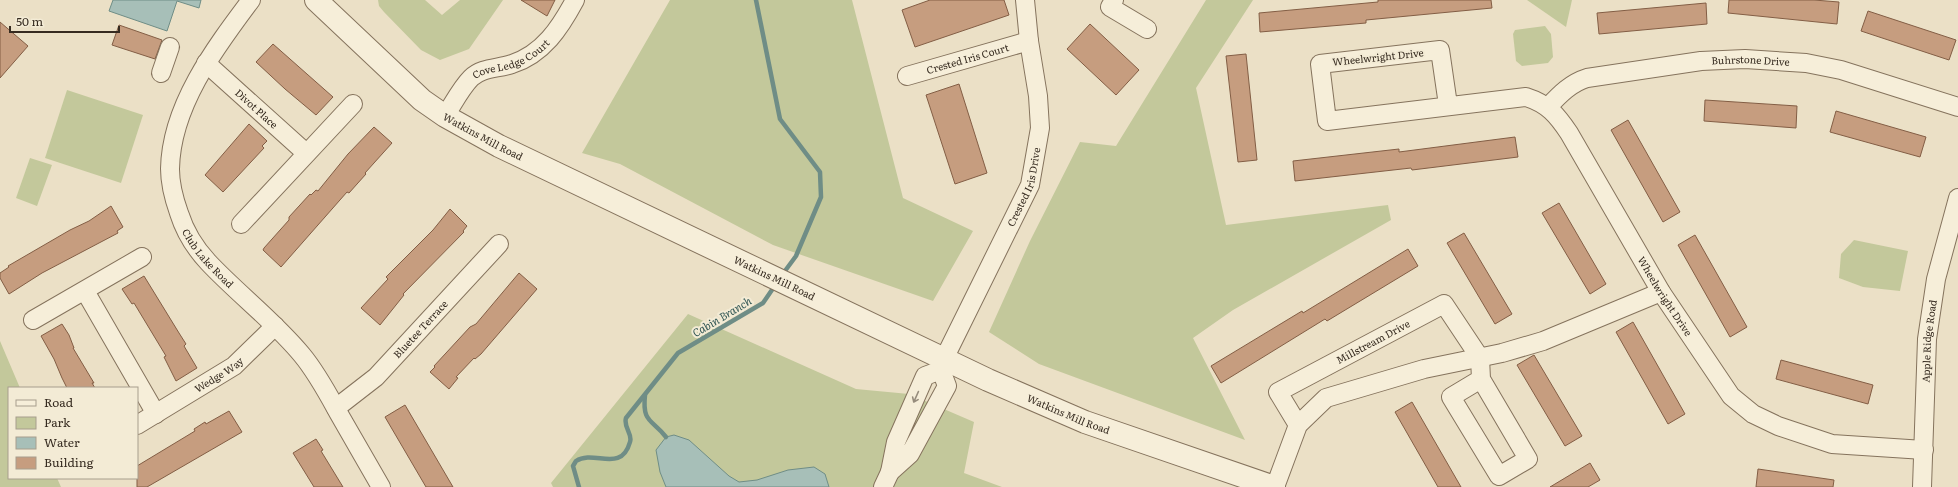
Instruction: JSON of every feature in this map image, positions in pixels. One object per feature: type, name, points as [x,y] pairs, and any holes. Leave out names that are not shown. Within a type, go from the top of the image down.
[{"type":"street","name":"Club Lake Road","points":[[251,0],[206,63],[182,112],[176,134],[170,168],[171,184],[175,202],[188,236],[207,262],[275,326],[310,365],[381,487]]},
{"type":"street","name":"Watkins Mill Road","points":[[316,0],[405,86],[445,116],[499,146],[813,296],[942,365],[1079,419],[1274,487]]},
{"type":"street","name":"Cove Ledge Court","points":[[445,116],[471,78],[482,71],[516,62],[539,50],[563,22],[575,0]]},
{"type":"street","name":"Crested Iris Drive","points":[[942,365],[1030,185],[1040,128],[1038,96],[1029,41],[1025,0]]},
{"type":"street","points":[[1114,0],[1110,7],[1147,29]]},
{"type":"street","name":"Crested Iris Court","points":[[907,76],[1029,41]]},
{"type":"street","points":[[161,73],[170,47]]},
{"type":"street","name":"Wheelwright Drive","points":[[1448,105],[1440,50],[1320,64],[1327,121],[1448,105],[1526,97],[1538,101],[1548,107],[1556,113],[1569,133],[1661,292],[1731,396],[1753,414],[1778,426],[1832,444],[1924,450]]},
{"type":"street","name":"Buhrstone Drive","points":[[1548,107],[1563,91],[1579,80],[1587,78],[1673,64],[1745,59],[1806,63],[1841,70],[1958,107]]},
{"type":"street","name":"Divot Place","points":[[206,63],[306,153]]},
{"type":"street","points":[[241,224],[353,104]]},
{"type":"street","name":"Apple Ridge Road","points":[[1922,487],[1926,363],[1930,320],[1936,279],[1958,198]]},
{"type":"street","name":"Bluetee Terrace","points":[[336,408],[385,368],[499,244]]},
{"type":"street","points":[[33,320],[142,257]]},
{"type":"street","points":[[85,291],[156,414]]},
{"type":"street","points":[[1274,487],[1298,425],[1326,398],[1424,369],[1480,358],[1543,341],[1661,292]]},
{"type":"street","name":"Millstream Drive","points":[[1298,425],[1278,392],[1444,304],[1480,358]]},
{"type":"street","name":"Wedge Way","points":[[138,424],[234,366],[275,326]]},
{"type":"street","points":[[1480,358],[1481,379],[1528,458],[1499,476],[1451,398],[1481,379]]},
{"type":"street","points":[[887,480],[896,442],[925,376],[942,365]]},
{"type":"green space","points":[[378,0],[425,0],[442,15],[460,0],[503,0],[469,49],[440,60],[421,50],[384,12],[379,6]]},
{"type":"green space","points":[[670,0],[852,0],[903,198],[973,231],[933,301],[773,245],[620,164],[582,153]]},
{"type":"green space","points":[[1206,0],[1253,0],[1196,88],[1226,225],[1388,205],[1391,220],[1233,310],[1193,338],[1245,440],[1039,364],[989,332],[1030,241],[1080,142],[1116,146]]},
{"type":"green space","points":[[1527,0],[1572,0],[1566,27]]},
{"type":"green space","points":[[1545,26],[1551,34],[1553,57],[1548,63],[1522,66],[1516,61],[1513,34],[1515,30]]},
{"type":"green space","points":[[67,90],[143,115],[121,183],[45,158]]},
{"type":"green space","points":[[30,158],[52,165],[37,206],[16,198]]},
{"type":"green space","points":[[1854,240],[1908,251],[1900,291],[1863,287],[1839,278],[1841,254]]},
{"type":"green space","points":[[688,314],[856,389],[909,394],[974,422],[964,473],[1002,487],[553,487],[551,483]]},
{"type":"green space","points":[[0,341],[20,387],[8,387],[8,479],[57,479],[61,487],[0,487]]},
{"type":"water","points":[[113,0],[201,0],[199,8],[177,1],[167,31],[109,11]]},
{"type":"water","points":[[674,435],[689,440],[729,476],[739,482],[757,480],[788,470],[814,467],[825,474],[829,487],[666,487],[660,472],[656,450],[666,437]]},
{"type":"building","points":[[521,0],[555,0],[547,16]]},
{"type":"building","points":[[930,0],[1004,0],[1009,15],[915,47],[902,10]]},
{"type":"building","points":[[1378,0],[1491,0],[1492,8],[1366,20],[1366,23],[1260,32],[1259,13],[1378,2]]},
{"type":"building","points":[[1729,0],[1814,0],[1839,2],[1837,24],[1728,13]]},
{"type":"building","points":[[1706,3],[1707,24],[1599,34],[1597,13]]},
{"type":"building","points":[[1868,11],[1956,40],[1949,60],[1861,31]]},
{"type":"building","points":[[0,22],[28,46],[0,78]]},
{"type":"building","points":[[1090,24],[1139,70],[1116,95],[1067,49]]},
{"type":"building","points":[[119,25],[162,40],[155,59],[112,45]]},
{"type":"building","points":[[273,44],[333,97],[316,115],[256,62]]},
{"type":"building","points":[[1246,54],[1257,160],[1238,162],[1226,56]]},
{"type":"building","points":[[959,84],[987,173],[955,184],[926,95]]},
{"type":"building","points":[[1705,100],[1797,106],[1796,128],[1704,121]]},
{"type":"building","points":[[1836,111],[1926,137],[1920,157],[1830,132]]},
{"type":"building","points":[[1628,120],[1680,212],[1663,222],[1611,130]]},
{"type":"building","points":[[249,124],[267,141],[262,146],[264,148],[223,192],[205,175]]},
{"type":"building","points":[[374,127],[392,143],[349,193],[347,192],[281,267],[263,250],[264,248],[289,220],[289,217],[310,194],[311,195],[316,190],[318,191],[348,154]]},
{"type":"building","points":[[1515,137],[1518,157],[1412,170],[1411,168],[1295,181],[1293,161],[1399,149],[1399,152]]},
{"type":"building","points":[[1559,203],[1606,284],[1590,294],[1542,213]]},
{"type":"building","points":[[111,206],[123,227],[117,231],[118,233],[42,273],[9,294],[0,278],[0,273],[9,267],[8,266],[70,230],[89,221]]},
{"type":"building","points":[[450,209],[467,226],[463,231],[464,232],[403,294],[404,295],[380,325],[361,308],[388,279],[386,277],[433,230]]},
{"type":"building","points":[[1464,233],[1512,314],[1495,324],[1447,243]]},
{"type":"building","points":[[1695,235],[1747,327],[1730,337],[1678,245]]},
{"type":"building","points":[[1408,249],[1418,266],[1327,321],[1325,319],[1221,383],[1211,366],[1302,311],[1303,313]]},
{"type":"building","points":[[519,273],[537,289],[481,354],[475,359],[474,358],[456,377],[458,378],[449,389],[430,372],[470,327],[476,324]]},
{"type":"building","points":[[144,276],[186,344],[184,346],[197,368],[176,381],[164,357],[166,356],[134,303],[132,304],[122,289]]},
{"type":"building","points":[[1633,322],[1685,414],[1668,424],[1616,332]]},
{"type":"building","points":[[62,324],[69,335],[73,348],[94,383],[92,383],[94,387],[66,387],[54,359],[41,336]]},
{"type":"building","points":[[1534,355],[1582,436],[1565,446],[1517,365]]},
{"type":"building","points":[[1781,360],[1873,385],[1868,404],[1776,379]]},
{"type":"building","points":[[1412,402],[1461,487],[1438,487],[1395,412]]},
{"type":"building","points":[[405,405],[453,487],[426,487],[385,417]]},
{"type":"building","points":[[229,411],[242,432],[147,487],[137,487],[138,465],[195,431],[194,429],[205,422],[206,424]]},
{"type":"building","points":[[316,439],[323,450],[321,451],[343,487],[314,487],[293,453]]},
{"type":"building","points":[[1590,463],[1600,480],[1588,487],[1550,487]]},
{"type":"building","points":[[1758,469],[1834,480],[1833,487],[1756,487]]},
{"type":"waterway","name":"Cabin Branch","points":[[756,0],[780,119],[820,172],[821,197],[796,256],[782,275]]},
{"type":"waterway","name":"Cabin Branch","points":[[579,487],[573,466],[576,461],[591,457],[614,459],[620,457],[626,452],[631,439],[625,421],[626,418],[678,353],[763,303],[776,284]]},
{"type":"waterway","points":[[645,395],[644,404],[647,416],[649,420],[666,437]]}]
